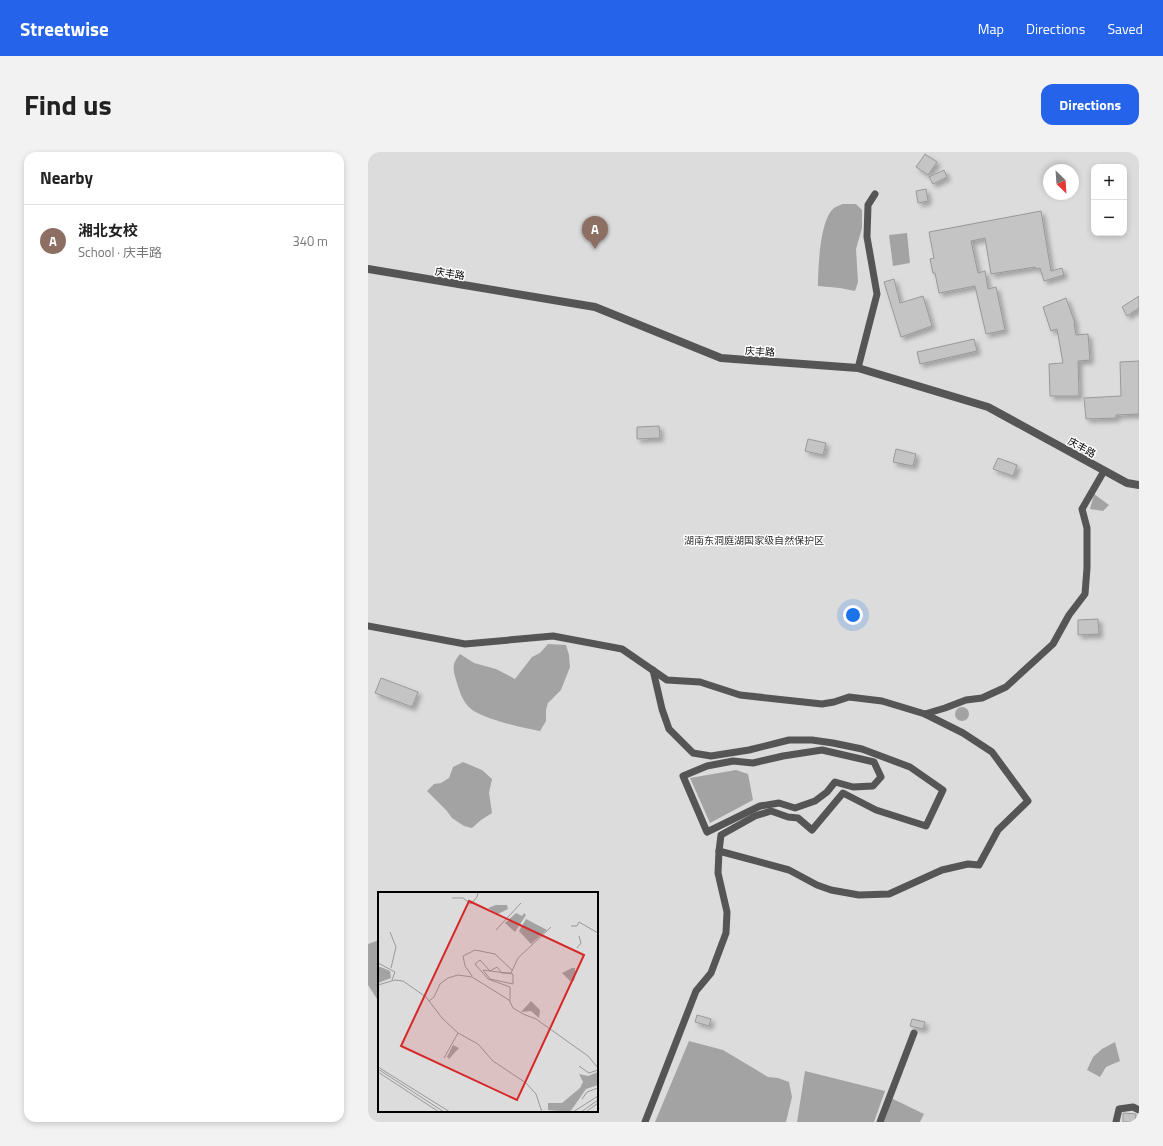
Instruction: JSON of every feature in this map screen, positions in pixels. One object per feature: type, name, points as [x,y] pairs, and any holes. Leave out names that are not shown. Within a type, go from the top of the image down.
[{"type":"street","points":[[858,368],[877,294],[868,237],[868,205],[875,194]]},
{"type":"street","name":"庆丰路","points":[[368,269],[595,307],[721,358],[858,368],[988,407],[1127,483],[1139,485]]},
{"type":"street","points":[[925,714],[966,700],[982,698],[1006,687],[1053,644],[1069,615],[1085,594],[1087,568],[1087,528],[1082,509],[1104,471]]},
{"type":"street","points":[[368,626],[465,644],[553,636],[622,649],[667,680],[700,682],[740,695],[822,704],[849,697],[882,701],[925,714],[963,733],[992,752],[1028,801],[998,830],[979,865],[968,864],[942,870],[889,894],[860,896],[831,890],[817,885],[789,870],[719,850]]},
{"type":"street","points":[[645,1122],[696,991],[711,973],[726,933],[727,912],[718,873],[721,835],[755,816],[771,811],[788,817],[798,818],[812,830],[843,793],[876,810],[926,826],[943,790],[910,768],[898,762],[862,749],[812,740],[789,740],[749,750],[711,756],[693,753],[669,729],[662,709],[653,670]]},
{"type":"street","points":[[822,750],[874,762],[881,777],[873,786],[853,787],[835,782],[827,792],[816,801],[795,808],[779,803],[760,806],[707,832],[683,776],[707,766],[733,761],[753,763],[783,756],[822,750]]},
{"type":"street","points":[[880,1122],[914,1033]]},
{"type":"street","points":[[1116,1122],[1119,1109],[1133,1107],[1139,1110]]},
{"type":"green space","name":"湖南东洞庭湖国家级自然保护区","points":[[368,152],[1139,152],[1139,1122],[368,1122]]},
{"type":"shaded area","points":[[843,204],[856,204],[862,210],[862,228],[856,249],[858,282],[855,291],[818,286],[821,244],[826,222],[829,214],[834,208]]},
{"type":"shaded area","points":[[907,233],[910,263],[893,266],[889,235]]},
{"type":"shaded area","points":[[1094,494],[1109,505],[1103,511],[1090,509]]},
{"type":"shaded area","points":[[548,644],[566,645],[570,667],[561,690],[548,703],[546,710],[546,721],[540,731],[512,725],[490,718],[472,710],[465,703],[454,671],[455,661],[460,654],[474,663],[496,669],[515,679],[532,657],[540,653]]},
{"type":"shaded area","points":[[962,707],[967,709],[969,714],[967,719],[962,721],[957,719],[955,714],[957,709]]},
{"type":"shaded area","points":[[463,762],[482,770],[492,779],[489,793],[492,813],[472,828],[464,826],[452,818],[427,791],[434,784],[441,783],[449,778],[453,767]]},
{"type":"shaded area","points":[[736,770],[748,774],[753,800],[710,823],[690,778]]},
{"type":"shaded area","points":[[378,940],[378,1000],[368,985],[368,944]]},
{"type":"shaded area","points":[[689,1041],[723,1050],[768,1077],[778,1078],[789,1082],[792,1097],[786,1122],[655,1122]]},
{"type":"shaded area","points":[[1115,1042],[1120,1061],[1106,1067],[1100,1077],[1087,1070],[1093,1057],[1102,1049]]},
{"type":"shaded area","points":[[805,1071],[885,1091],[874,1122],[797,1122]]},
{"type":"shaded area","points":[[891,1098],[924,1114],[920,1122],[882,1122]]},
{"type":"building","points":[[925,154],[937,162],[928,175],[916,167]]},
{"type":"building","points":[[944,170],[947,177],[933,184],[929,177]]},
{"type":"building","points":[[926,189],[928,201],[918,203],[916,191]]},
{"type":"building","points":[[1041,211],[1051,271],[1062,268],[1064,275],[1044,281],[1040,268],[1036,269],[1035,267],[991,274],[985,238],[971,241],[978,273],[985,271],[988,289],[996,287],[1005,330],[986,334],[975,286],[939,293],[935,273],[933,273],[930,259],[934,258],[929,232]]},
{"type":"building","points":[[894,279],[900,303],[923,296],[932,326],[901,337],[884,282]]},
{"type":"building","points":[[1139,296],[1139,308],[1127,316],[1122,307]]},
{"type":"building","points":[[1066,298],[1075,323],[1076,335],[1088,334],[1090,360],[1078,361],[1079,396],[1050,396],[1049,364],[1063,363],[1057,329],[1051,331],[1043,307]]},
{"type":"building","points":[[974,339],[977,351],[920,364],[917,352]]},
{"type":"building","points":[[1139,361],[1139,414],[1116,415],[1116,418],[1086,419],[1084,398],[1121,396],[1120,362]]},
{"type":"building","points":[[659,426],[660,438],[637,439],[637,427]]},
{"type":"building","points":[[808,439],[826,443],[823,455],[805,451]]},
{"type":"building","points":[[896,449],[916,454],[913,466],[893,462]]},
{"type":"building","points":[[998,458],[1017,465],[1013,476],[993,469]]},
{"type":"building","points":[[1098,619],[1099,634],[1078,635],[1078,620]]},
{"type":"building","points":[[381,678],[418,692],[412,707],[375,693]]},
{"type":"building","points":[[697,1015],[711,1019],[709,1026],[695,1022]]},
{"type":"building","points":[[912,1019],[925,1022],[923,1029],[910,1026]]},
{"type":"building","points":[[1123,1113],[1136,1114],[1135,1122],[1123,1122]]},
{"type":"place","name":"湘北女校","points":[[595,249]]}]
